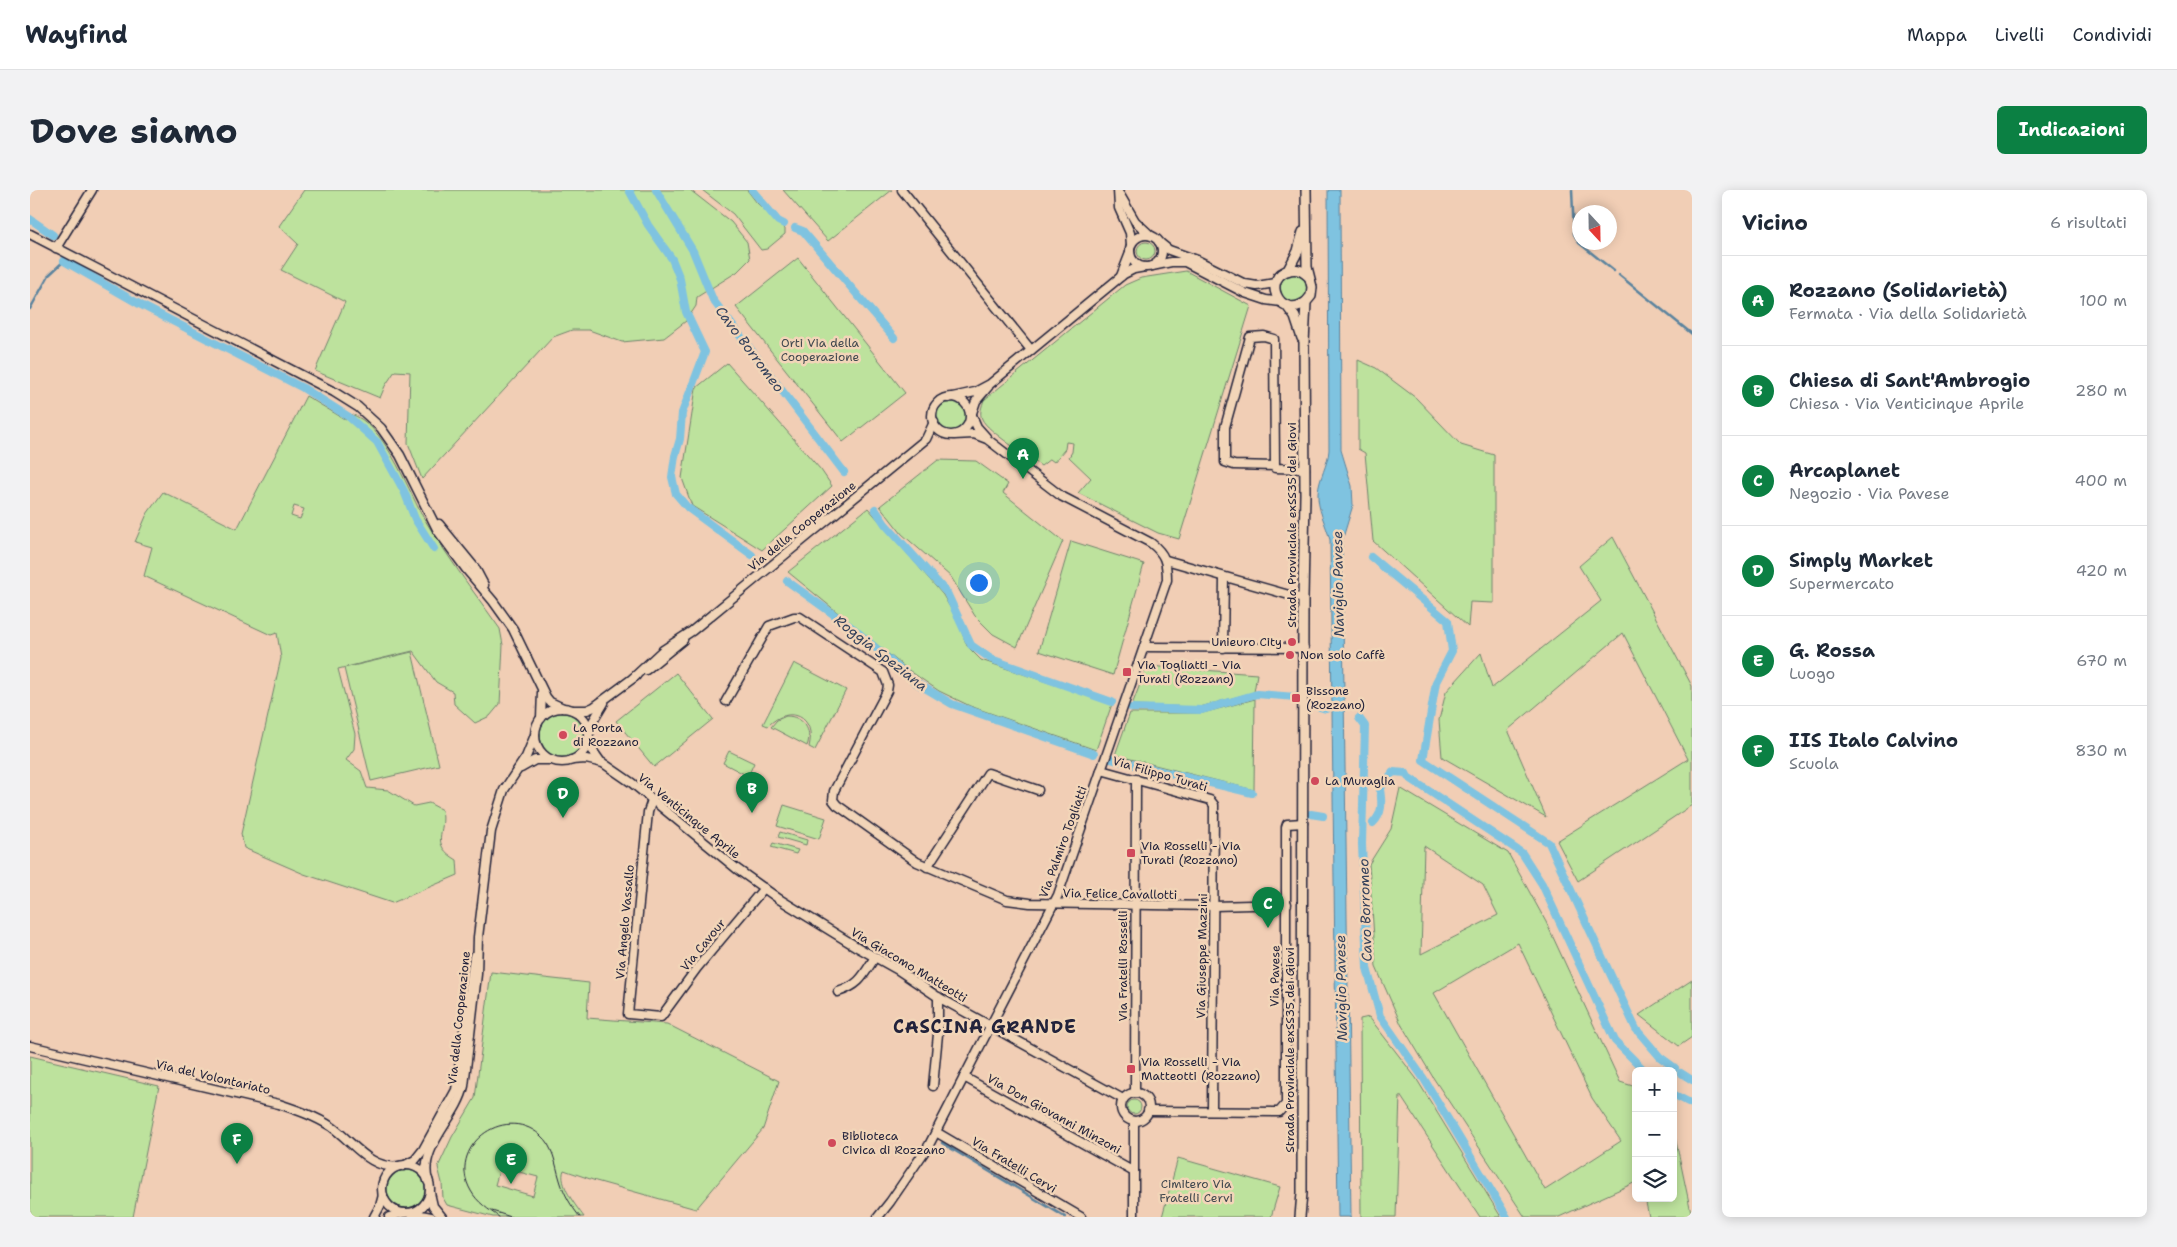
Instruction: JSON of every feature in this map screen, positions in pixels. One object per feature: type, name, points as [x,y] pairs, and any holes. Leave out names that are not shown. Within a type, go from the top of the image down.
[{"type":"main road","points":[[1284,304],[1297,307],[1306,302],[1311,296],[1312,287],[1308,276],[1306,190]]},
{"type":"main road","points":[[1288,270],[1298,251],[1306,222]]},
{"type":"main road","points":[[1304,343],[1295,318],[1276,296],[1275,283],[1281,274],[1288,270],[1299,270],[1308,276]]},
{"type":"main road","name":"Strada Provinciale exSS35 dei Giovi","points":[[1300,1217],[1302,1193],[1304,343],[1306,302]]},
{"type":"street","points":[[56,248],[92,190]]},
{"type":"street","points":[[902,190],[1031,350]]},
{"type":"street","points":[[1118,190],[1122,201],[1135,220],[1169,250],[1197,260],[1245,284],[1258,286],[1275,283]]},
{"type":"street","points":[[1118,190],[1119,208],[1130,233],[1130,250],[1135,263],[1148,266],[1158,261],[1162,255],[1162,248],[1159,242]]},
{"type":"street","points":[[30,234],[334,392],[358,407],[381,428],[400,455],[424,504],[475,568],[493,600],[513,629],[542,692],[549,701],[567,709],[584,720],[589,736],[582,753],[571,760]]},
{"type":"street","points":[[1120,278],[1130,250],[1139,237],[1151,236]]},
{"type":"street","points":[[990,384],[976,402],[964,430],[951,435],[940,431],[932,416],[935,407],[940,401],[975,392],[990,384],[1131,270],[1170,262],[1185,262],[1245,293],[1284,304]]},
{"type":"street","points":[[1275,466],[1274,339],[1264,336],[1250,337],[1225,427],[1225,462],[1234,465],[1305,469]]},
{"type":"street","points":[[948,398],[960,400],[987,439],[1058,493],[1142,538],[1164,556],[1224,578],[1303,599]]},
{"type":"street","name":"Via della Cooperazione","points":[[567,709],[588,710],[607,700],[632,678],[668,654],[692,630],[926,439],[934,422]]},
{"type":"street","name":"Via della Cooperazione","points":[[926,439],[974,434],[987,439]]},
{"type":"street","name":"Via Palmiro Togliatti","points":[[878,1217],[936,1132],[1052,904],[1167,580],[1164,556]]},
{"type":"street","points":[[1223,648],[1224,578]]},
{"type":"street","name":"Via Felice Cavallotti","points":[[726,702],[765,630],[769,626],[794,617],[804,619],[884,672],[887,678],[887,691],[834,791],[833,800],[905,854],[927,867],[1007,900],[1052,904],[1214,906],[1287,904]]},
{"type":"street","points":[[1144,647],[1304,648]]},
{"type":"street","points":[[542,692],[540,718],[535,735],[538,747],[552,760]]},
{"type":"street","name":"Via della Cooperazione","points":[[589,736],[592,723],[607,700]]},
{"type":"street","points":[[540,718],[548,711],[567,709]]},
{"type":"street","name":"Via della Cooperazione","points":[[401,1166],[415,1160],[423,1150],[456,1090],[491,831],[504,790],[532,745],[535,735]]},
{"type":"street","name":"Via Venticinque Aprile","points":[[589,736],[591,748],[600,761],[632,783],[736,869],[764,888]]},
{"type":"street","points":[[517,771],[534,760],[560,762],[586,759],[600,761]]},
{"type":"street","name":"Via Filippo Turati","points":[[1101,770],[1212,802]]},
{"type":"street","points":[[927,867],[988,772],[1038,790]]},
{"type":"street","name":"Via Fratelli Rosselli","points":[[1135,1093],[1136,779]]},
{"type":"street","name":"Via Angelo Vassallo","points":[[652,800],[648,812],[628,1014],[661,1017]]},
{"type":"street","name":"Via Giuseppe Mazzini","points":[[1212,802],[1214,906],[1212,1111]]},
{"type":"street","name":"Via Pavese","points":[[1212,1111],[1279,1112],[1286,1104],[1287,824],[1303,823]]},
{"type":"street","name":"Via Giacomo Matteotti","points":[[764,888],[938,996],[1123,1099]]},
{"type":"street","name":"Via Cavour","points":[[661,1017],[697,968],[764,888]]},
{"type":"street","name":"Via della Cooperazione","points":[[428,1181],[426,1172],[428,1158],[460,1100],[464,1086],[477,974],[478,937]]},
{"type":"street","points":[[838,992],[850,988],[859,982],[875,957]]},
{"type":"street","points":[[933,1086],[938,1034],[938,996]]},
{"type":"street","points":[[1286,996],[1303,997]]},
{"type":"street","name":"Via del Volontariato","points":[[30,1046],[238,1094],[307,1114],[332,1128],[376,1164]]},
{"type":"street","name":"Via Don Giovanni Minzoni","points":[[964,1077],[1134,1172]]},
{"type":"street","points":[[1135,1093],[1144,1097],[1148,1111],[1142,1119],[1134,1121],[1123,1114],[1121,1105],[1123,1099],[1135,1093]]},
{"type":"street","points":[[1148,1111],[1212,1111]]},
{"type":"street","points":[[1134,1121],[1134,1217]]},
{"type":"street","name":"Via Fratelli Cervi","points":[[936,1132],[1081,1217]]},
{"type":"street","points":[[376,1164],[388,1167],[412,1166],[420,1170],[428,1181],[433,1206],[442,1217]]},
{"type":"street","points":[[374,1217],[380,1206],[382,1189],[382,1178],[376,1164]]},
{"type":"street","points":[[401,1166],[388,1174],[382,1189],[386,1201],[398,1211],[431,1217]]},
{"type":"street","points":[[389,1217],[422,1206],[428,1198],[430,1191]]},
{"type":"street","name":"Via Palmiro Togliatti","points":[[883,1217],[890,1202]]},
{"type":"green space","points":[[304,190],[690,190],[731,222],[747,242],[750,259],[737,272],[697,297],[696,306],[686,321],[664,338],[622,342],[589,330],[572,330],[553,337],[422,479],[408,443],[410,372],[395,371],[380,398],[315,371],[345,302],[281,270],[298,244],[279,226]]},
{"type":"green space","points":[[702,190],[747,190],[757,203],[785,229],[785,234],[767,249],[761,250],[733,214]]},
{"type":"green space","points":[[783,190],[892,190],[828,241]]},
{"type":"green space","points":[[1146,242],[1152,245],[1155,251],[1152,257],[1146,260],[1140,257],[1137,251],[1140,245]]},
{"type":"green space","name":"Orti Via della Cooperazione","points":[[798,258],[905,393],[843,442],[736,307]]},
{"type":"green space","points":[[1186,271],[1251,306],[1179,539],[1158,533],[1078,493],[1091,478],[1069,457],[1072,452],[1073,443],[1066,442],[1065,449],[1054,462],[1050,459],[1041,466],[1009,444],[985,424],[981,417],[981,412],[984,400],[1125,285],[1141,278]]},
{"type":"green space","points":[[1294,274],[1304,278],[1308,288],[1304,298],[1294,302],[1284,298],[1280,288],[1284,278]]},
{"type":"green space","points":[[1358,360],[1376,368],[1416,398],[1461,445],[1494,455],[1494,603],[1470,602],[1468,627],[1373,541],[1365,453],[1358,449]]},
{"type":"green space","points":[[727,363],[821,470],[832,486],[762,550],[692,506],[682,478],[696,388]]},
{"type":"green space","points":[[306,396],[346,420],[350,414],[362,419],[373,429],[393,457],[427,524],[500,629],[503,645],[500,704],[490,716],[475,723],[454,704],[453,692],[436,682],[413,651],[338,669],[355,734],[354,749],[346,760],[361,771],[367,788],[388,790],[414,806],[429,803],[442,810],[441,843],[448,854],[457,860],[458,875],[392,903],[304,874],[244,848],[241,834],[281,658],[277,633],[271,635],[144,576],[152,547],[135,542],[147,514],[163,492],[237,529]],"holes":[[[294,506],[304,509],[300,519],[291,516]]]},
{"type":"green space","points":[[951,401],[957,402],[965,410],[965,422],[957,430],[951,431],[945,430],[937,422],[936,416],[937,410],[945,402]]},
{"type":"green space","points":[[938,460],[976,461],[1008,484],[1003,493],[1063,541],[1017,647],[993,634],[975,616],[951,577],[902,534],[880,506]]},
{"type":"green space","points":[[868,508],[943,595],[957,620],[967,646],[981,660],[1112,704],[1096,750],[970,706],[939,691],[907,669],[788,572]]},
{"type":"green space","points":[[1613,537],[1692,686],[1692,805],[1578,881],[1557,841],[1688,759],[1623,633],[1508,730],[1546,817],[1442,757],[1439,720],[1446,692],[1481,653],[1492,688],[1601,601],[1579,566]]},
{"type":"green space","points":[[1071,541],[1144,564],[1113,675],[1039,651]]},
{"type":"green space","points":[[412,652],[439,765],[371,781],[344,668]]},
{"type":"green space","points":[[794,663],[846,690],[815,750],[809,747],[809,728],[805,721],[799,717],[792,715],[784,716],[776,719],[768,726],[763,724]]},
{"type":"green space","points":[[1147,666],[1257,674],[1254,692],[1200,707],[1132,705]]},
{"type":"green space","points":[[676,673],[713,719],[654,767],[616,721]]},
{"type":"green space","points":[[1255,699],[1254,790],[1115,755],[1130,713],[1203,713]]},
{"type":"green space","points":[[562,713],[574,717],[580,723],[584,735],[580,747],[574,753],[562,757],[550,753],[544,747],[540,735],[544,723],[550,717]]},
{"type":"green space","points":[[786,716],[797,718],[805,725],[809,735],[807,746],[771,727],[777,720]]},
{"type":"green space","points":[[729,751],[754,763],[748,776],[723,763]]},
{"type":"green space","points":[[1400,788],[1508,853],[1546,922],[1620,1082],[1632,1086],[1632,1184],[1559,1217],[1525,1217],[1434,1079],[1401,1024],[1376,967],[1369,864],[1391,829]],"holes":[[[1424,846],[1483,885],[1498,915],[1421,954]],[[1518,943],[1592,1098],[1621,1141],[1545,1190],[1434,993]]]},
{"type":"green space","points":[[784,805],[826,818],[819,839],[777,826]]},
{"type":"green space","points":[[780,832],[807,840],[806,845],[778,837]]},
{"type":"green space","points":[[773,843],[798,850],[796,854],[771,847]]},
{"type":"green space","points":[[491,972],[589,983],[587,1018],[667,1024],[779,1081],[763,1129],[696,1209],[564,1170],[563,1182],[584,1217],[493,1217],[447,1205],[443,1198],[438,1167],[452,1137],[475,1098]],"holes":[[[500,1167],[538,1177],[533,1196],[495,1185]]]},
{"type":"green space","points":[[1692,980],[1692,1037],[1679,1046],[1639,1015]]},
{"type":"green space","points":[[1369,1017],[1416,1078],[1501,1217],[1480,1217],[1400,1095],[1396,1217],[1361,1217],[1360,1019]]},
{"type":"green space","points":[[30,1056],[159,1086],[133,1217],[30,1217]]},
{"type":"green space","points":[[1131,1100],[1137,1100],[1141,1107],[1137,1114],[1131,1114],[1127,1110],[1127,1104]]},
{"type":"green space","points":[[1677,1146],[1692,1217],[1649,1217],[1646,1202],[1677,1202]]},
{"type":"green space","name":"Cimitero Via Fratelli Cervi","points":[[1178,1158],[1280,1187],[1271,1217],[1162,1217]]},
{"type":"green space","points":[[406,1170],[420,1175],[425,1189],[420,1203],[406,1208],[392,1203],[387,1189],[392,1175]]},
{"type":"water","name":"Naviglio Pavese","points":[[1328,190],[1340,190],[1341,450],[1352,486],[1353,505],[1342,541],[1351,1217],[1338,1217],[1330,540],[1318,499],[1320,482],[1329,450]]},
{"type":"waterway","name":"Roggia Speziana","points":[[629,190],[648,225],[672,259],[680,279],[686,312],[705,352],[682,413],[680,439],[672,477],[676,494],[688,508],[752,555]]},
{"type":"waterway","name":"Cavo Borromeo","points":[[656,190],[693,251],[713,300],[844,472]]},
{"type":"waterway","points":[[752,190],[778,221],[784,224]]},
{"type":"waterway","points":[[1572,190],[1574,234],[1579,243],[1614,271]]},
{"type":"waterway","points":[[30,219],[53,235]]},
{"type":"waterway","points":[[795,228],[803,231],[894,338]]},
{"type":"waterway","points":[[30,309],[49,275],[64,261]]},
{"type":"waterway","points":[[64,261],[141,305],[303,388],[349,417],[377,442],[404,491],[415,519],[434,549]]},
{"type":"waterway","points":[[1619,275],[1692,334]]},
{"type":"waterway","name":"Cavo Borromeo","points":[[875,509],[885,524],[947,593],[971,645],[991,659],[1112,702]]},
{"type":"waterway","points":[[1371,557],[1448,621],[1452,651],[1436,682],[1423,760],[1549,843],[1636,1029],[1660,1057],[1674,1067]]},
{"type":"waterway","name":"Roggia Speziana","points":[[787,581],[854,629],[915,682],[952,704],[1094,754]]},
{"type":"waterway","name":"Cavo Borromeo","points":[[1132,708],[1202,710],[1257,694],[1296,697]]},
{"type":"waterway","name":"Cavo Borromeo","points":[[1310,704],[1326,709]]},
{"type":"waterway","name":"Cavo Borromeo","points":[[1359,718],[1365,726],[1362,844],[1367,968],[1380,1016],[1424,1079],[1507,1217]]},
{"type":"waterway","name":"Roggia Speziana","points":[[1111,759],[1252,793]]},
{"type":"waterway","points":[[1373,823],[1379,815],[1381,807],[1380,789],[1393,772],[1406,773],[1408,777],[1522,853],[1542,884],[1615,1041],[1641,1067]]},
{"type":"waterway","name":"Roggia Speziana","points":[[1311,814],[1323,816]]},
{"type":"waterway","points":[[1681,1073],[1692,1080]]},
{"type":"waterway","points":[[1677,1096],[1692,1104]]},
{"type":"waterway","points":[[942,1143],[1065,1217]]},
{"type":"tram line","points":[[499,1217],[487,1209],[471,1191],[465,1175],[466,1160],[472,1146],[482,1135],[495,1127],[510,1124],[525,1126],[545,1140],[553,1156],[566,1195],[580,1217]]},
{"type":"tram line","points":[[492,1211],[511,1217]]},
{"type":"place","name":"Rozzano (Solidarietà)","points":[[1023,479]]},
{"type":"place","name":"Unieuro City","points":[[1292,642]]},
{"type":"place","name":"Non solo Caffè","points":[[1290,655]]},
{"type":"place","name":"Via Togliatti - Via Turati (Rozzano)","points":[[1127,672]]},
{"type":"place","name":"Bissone (Rozzano)","points":[[1296,698]]},
{"type":"place","name":"La Porta di Rozzano","points":[[563,735]]},
{"type":"place","name":"La Muraglia","points":[[1315,781]]},
{"type":"place","name":"Chiesa di Sant'Ambrogio","points":[[752,813]]},
{"type":"place","name":"Simply Market","points":[[563,818]]},
{"type":"place","name":"Via Rosselli - Via Turati (Rozzano)","points":[[1131,853]]},
{"type":"place","name":"Arcaplanet","points":[[1268,928]]},
{"type":"place","name":"Via Rosselli - Via Matteotti (Rozzano)","points":[[1131,1069]]},
{"type":"place","name":"Biblioteca Civica di Rozzano","points":[[832,1143]]},
{"type":"place","name":"IIS Italo Calvino","points":[[237,1164]]},
{"type":"place","name":"G. Rossa","points":[[511,1184]]},
{"type":"district","name":"CASCINA GRANDE","points":[[985,1027]]}]
